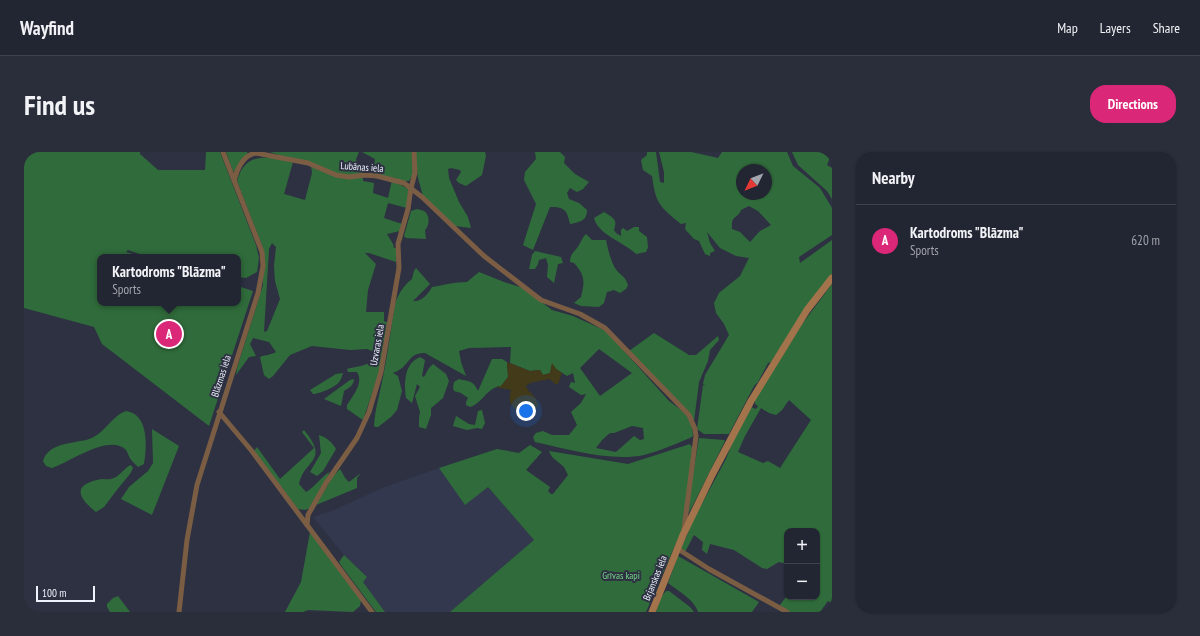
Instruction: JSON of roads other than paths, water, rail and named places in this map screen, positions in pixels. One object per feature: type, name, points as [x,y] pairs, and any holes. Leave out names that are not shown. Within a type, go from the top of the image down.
[{"type":"main road","name":"Brjanskas iela","points":[[652,612],[683,536],[712,475],[751,401],[807,310],[832,278]]},
{"type":"street","name":"Uzvaras iela","points":[[308,525],[308,515],[326,483],[357,438],[369,412],[382,372],[399,268],[398,244],[408,209],[415,173],[414,152]]},
{"type":"street","name":"Blāzmas iela","points":[[179,612],[187,540],[197,485],[258,293],[263,266],[262,252],[224,153]]},
{"type":"street","name":"Lubānas iela","points":[[234,182],[236,173],[244,161],[251,154],[256,153],[308,163],[336,175],[349,177],[365,175],[377,176],[404,183],[422,197],[484,256],[541,300],[580,314],[605,328],[689,415],[695,429],[696,436],[683,536]]},
{"type":"street","points":[[219,412],[251,450],[372,612]]},
{"type":"street","points":[[677,551],[787,612]]},
{"type":"place","name":"Kartodroms \"Blāzma\"","points":[[169,334]]},
{"type":"park label","name":"Grīvas kapi","points":[[621,575]]}]
